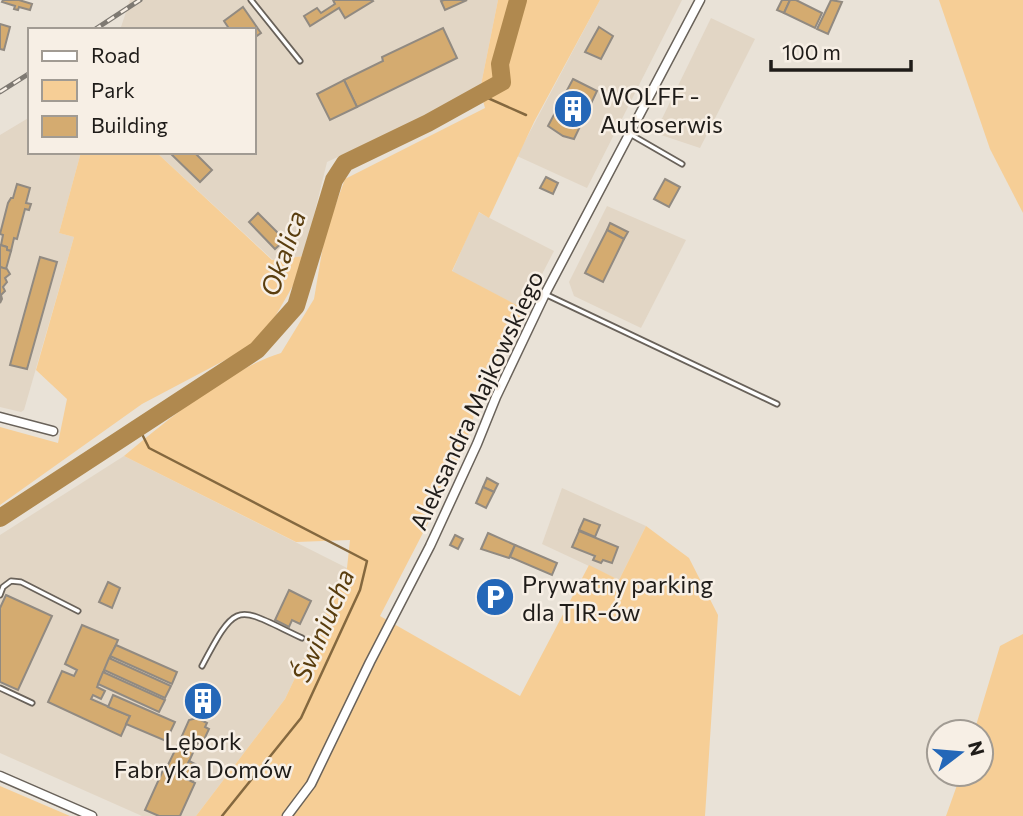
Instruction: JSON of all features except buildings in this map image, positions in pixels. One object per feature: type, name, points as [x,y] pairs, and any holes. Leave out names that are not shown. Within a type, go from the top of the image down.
[{"type":"street","name":"Aleksandra Majkowskiego","points":[[287,816],[311,784],[430,546],[545,294],[700,0]]},
{"type":"street","points":[[0,416],[53,431]]},
{"type":"street","points":[[0,776],[93,816]]},
{"type":"lane","points":[[251,0],[300,61]]},
{"type":"lane","points":[[630,134],[682,164]]},
{"type":"lane","points":[[545,294],[777,404]]},
{"type":"lane","points":[[0,595],[3,587],[11,581],[21,582],[78,611]]},
{"type":"lane","points":[[202,666],[220,632],[230,619],[239,613],[251,614],[302,638]]},
{"type":"lane","points":[[0,688],[32,703]]},
{"type":"shaded area","points":[[130,0],[498,0],[480,90],[327,162],[304,256],[273,260],[158,154],[256,154],[256,28],[121,28]]},
{"type":"shaded area","points":[[600,0],[682,0],[587,188],[517,156]]},
{"type":"shaded area","points":[[711,18],[755,39],[700,148],[655,133]]},
{"type":"shaded area","points":[[28,118],[28,154],[80,154],[59,233],[74,237],[24,410],[21,412],[0,407],[0,135]]},
{"type":"shaded area","points":[[607,206],[686,240],[641,328],[574,296],[569,282]]},
{"type":"shaded area","points":[[478,212],[554,251],[524,309],[452,272]]},
{"type":"shaded area","points":[[124,456],[347,568],[285,699],[196,816],[142,816],[0,753],[0,535]]},
{"type":"shaded area","points":[[562,488],[646,526],[619,580],[542,544]]},
{"type":"green space","points":[[498,0],[600,0],[534,122],[489,218],[479,212],[452,271],[524,309],[481,392],[467,439],[441,498],[380,616],[520,696],[589,565],[619,580],[646,526],[689,558],[718,615],[705,816],[196,816],[285,699],[347,568],[350,540],[296,542],[124,456],[178,412],[219,384],[240,371],[281,353],[314,299],[325,234],[345,179],[485,108],[480,90]]},
{"type":"green space","points":[[939,0],[1023,0],[1023,213],[990,149]]},
{"type":"green space","points":[[80,154],[158,154],[272,260],[304,256],[298,277],[261,341],[142,404],[0,505],[0,427],[58,443],[67,399],[36,370],[74,237],[59,233]]},
{"type":"green space","points":[[1023,634],[1023,816],[946,816],[956,788],[995,788],[995,718],[978,718],[1000,646]]},
{"type":"green space","points":[[0,786],[70,816],[0,816]]},
{"type":"waterway","name":"Okalica","points":[[0,518],[257,350],[296,306],[334,180],[345,163],[428,123],[502,82],[500,64],[518,0]]},
{"type":"waterway","points":[[481,95],[526,115]]},
{"type":"waterway","name":"Świniucha","points":[[139,428],[149,448],[367,561],[360,590],[301,718],[222,816]]},
{"type":"railway","points":[[97,28],[140,0]]},
{"type":"railway","points":[[0,92],[28,74]]},
{"type":"place","name":"WOLFF - Autoserwis","points":[[573,109]]},
{"type":"place","name":"Prywatny parking dla TIR-ów","points":[[495,597]]},
{"type":"place","name":"Lębork Fabryka Domów","points":[[203,701]]}]
